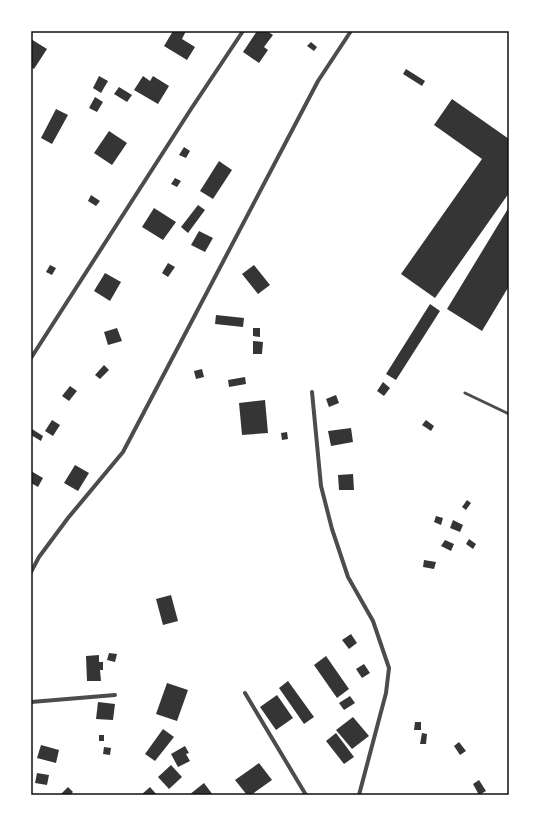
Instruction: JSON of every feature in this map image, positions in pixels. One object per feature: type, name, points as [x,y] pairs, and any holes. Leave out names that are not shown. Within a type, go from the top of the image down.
[{"type":"street","points":[[31,358],[191,109],[243,31]]},
{"type":"street","points":[[31,572],[39,557],[68,518],[123,452],[318,81],[351,31]]},
{"type":"street","points":[[312,392],[321,486],[332,529],[348,577],[373,621],[389,668],[386,694],[359,795]]},
{"type":"street","points":[[245,693],[306,795]]},
{"type":"street","points":[[31,702],[115,695]]},
{"type":"lane","points":[[465,393],[509,414]]},
{"type":"building","points":[[173,31],[186,31],[182,39],[195,47],[187,60],[164,46]]},
{"type":"building","points":[[257,31],[267,31],[273,35],[264,47],[268,50],[259,63],[243,52]]},
{"type":"building","points":[[31,39],[47,49],[34,69],[31,67]]},
{"type":"building","points":[[311,42],[317,47],[314,51],[307,46]]},
{"type":"building","points":[[406,69],[425,81],[422,86],[403,74]]},
{"type":"building","points":[[99,76],[108,81],[101,93],[93,88]]},
{"type":"building","points":[[143,76],[150,81],[153,76],[169,86],[158,104],[134,90]]},
{"type":"building","points":[[119,87],[132,95],[127,102],[114,94]]},
{"type":"building","points":[[95,97],[103,102],[97,112],[89,108]]},
{"type":"building","points":[[452,99],[509,139],[509,193],[435,298],[401,274],[482,159],[434,125]]},
{"type":"building","points":[[56,109],[68,115],[52,144],[41,138]]},
{"type":"building","points":[[109,131],[127,143],[112,165],[94,153]]},
{"type":"building","points":[[184,147],[190,151],[186,158],[179,155]]},
{"type":"building","points":[[219,161],[232,170],[213,199],[200,191]]},
{"type":"building","points":[[175,178],[181,181],[177,187],[171,184]]},
{"type":"building","points":[[91,195],[100,201],[96,206],[88,201]]},
{"type":"building","points":[[198,205],[205,210],[188,233],[181,227]]},
{"type":"building","points":[[509,207],[509,286],[482,331],[447,309]]},
{"type":"building","points":[[154,208],[176,222],[163,240],[142,227]]},
{"type":"building","points":[[199,231],[213,238],[205,252],[191,245]]},
{"type":"building","points":[[168,263],[175,267],[168,277],[162,273]]},
{"type":"building","points":[[50,265],[56,268],[52,275],[46,272]]},
{"type":"building","points":[[254,265],[270,285],[258,294],[242,274]]},
{"type":"building","points":[[105,273],[121,282],[110,301],[94,291]]},
{"type":"building","points":[[430,304],[440,311],[396,380],[386,374]]},
{"type":"building","points":[[216,315],[244,318],[243,327],[215,324]]},
{"type":"building","points":[[117,328],[122,341],[108,345],[104,332]]},
{"type":"building","points":[[253,328],[260,328],[260,337],[253,336]]},
{"type":"building","points":[[253,341],[263,342],[262,354],[253,354]]},
{"type":"building","points":[[104,365],[109,370],[100,379],[95,375]]},
{"type":"building","points":[[202,369],[204,377],[196,379],[194,371]]},
{"type":"building","points":[[245,377],[246,384],[229,387],[228,380]]},
{"type":"building","points":[[383,382],[390,388],[384,396],[377,391]]},
{"type":"building","points":[[70,386],[77,391],[69,401],[62,396]]},
{"type":"building","points":[[336,395],[339,403],[329,407],[326,399]]},
{"type":"building","points":[[265,400],[268,433],[242,435],[239,403]]},
{"type":"building","points":[[52,420],[60,425],[53,436],[45,431]]},
{"type":"building","points":[[426,420],[434,426],[431,431],[422,425]]},
{"type":"building","points":[[351,428],[353,442],[331,446],[328,431]]},
{"type":"building","points":[[32,429],[43,436],[41,441],[31,435]]},
{"type":"building","points":[[287,432],[288,439],[282,440],[281,433]]},
{"type":"building","points":[[75,465],[89,473],[78,491],[64,483]]},
{"type":"building","points":[[31,471],[43,478],[38,487],[31,483]]},
{"type":"building","points":[[353,474],[354,490],[339,490],[338,475]]},
{"type":"building","points":[[467,500],[471,503],[466,510],[462,507]]},
{"type":"building","points":[[436,516],[443,518],[441,525],[434,522]]},
{"type":"building","points":[[453,520],[463,525],[460,532],[450,528]]},
{"type":"building","points":[[469,539],[476,544],[473,549],[466,544]]},
{"type":"building","points":[[445,540],[454,544],[451,551],[441,546]]},
{"type":"building","points":[[424,560],[436,562],[434,569],[423,567]]},
{"type":"building","points":[[171,595],[178,621],[163,625],[156,599]]},
{"type":"building","points":[[351,634],[357,643],[349,649],[342,640]]},
{"type":"building","points":[[109,653],[117,654],[115,662],[107,660]]},
{"type":"building","points":[[99,655],[99,662],[103,662],[103,670],[100,670],[101,681],[87,681],[86,656]]},
{"type":"building","points":[[326,656],[349,689],[337,698],[314,665]]},
{"type":"building","points":[[364,664],[370,673],[362,678],[356,669]]},
{"type":"building","points":[[288,681],[314,717],[304,724],[279,688]]},
{"type":"building","points":[[167,683],[188,690],[177,721],[156,714]]},
{"type":"building","points":[[277,695],[293,718],[276,730],[260,707]]},
{"type":"building","points":[[350,696],[355,703],[344,710],[339,703]]},
{"type":"building","points":[[98,702],[115,704],[113,720],[96,719]]},
{"type":"building","points":[[353,717],[369,736],[352,749],[336,730]]},
{"type":"building","points":[[415,722],[421,722],[421,730],[414,730]]},
{"type":"building","points":[[163,729],[174,737],[155,761],[145,754]]},
{"type":"building","points":[[336,733],[354,757],[344,764],[326,741]]},
{"type":"building","points":[[422,733],[427,734],[426,744],[420,744]]},
{"type":"building","points":[[99,735],[104,735],[104,741],[99,741]]},
{"type":"building","points":[[459,742],[466,751],[460,755],[454,746]]},
{"type":"building","points":[[41,745],[59,750],[56,763],[37,758]]},
{"type":"building","points":[[185,746],[189,753],[186,754],[190,761],[178,767],[171,754]]},
{"type":"building","points":[[104,747],[111,748],[110,755],[103,754]]},
{"type":"building","points":[[259,763],[272,780],[251,795],[247,795],[235,780]]},
{"type":"building","points":[[171,765],[182,777],[169,789],[158,777]]},
{"type":"building","points":[[37,773],[49,775],[47,785],[35,783]]},
{"type":"building","points":[[479,780],[486,791],[479,795],[473,784]]},
{"type":"building","points":[[204,783],[213,795],[189,795]]},
{"type":"building","points":[[68,787],[73,792],[70,795],[60,795]]},
{"type":"building","points":[[150,787],[157,795],[141,795]]}]
